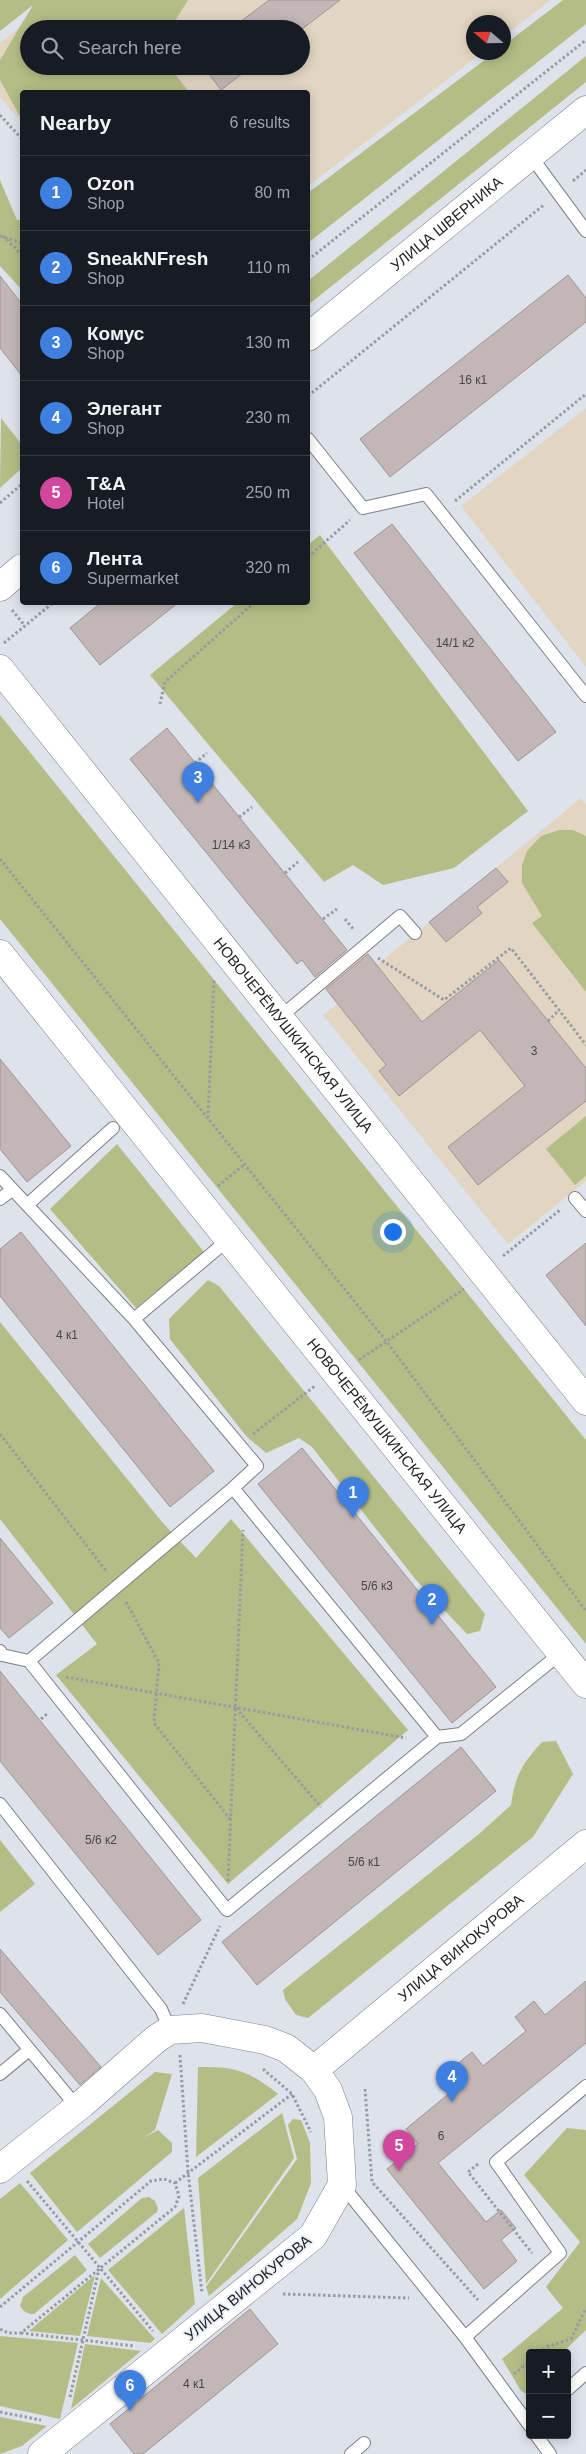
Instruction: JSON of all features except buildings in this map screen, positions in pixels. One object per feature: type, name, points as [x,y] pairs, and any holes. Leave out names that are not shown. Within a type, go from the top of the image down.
[{"type":"street","name":"УЛИЦА ШВЕРНИКА","points":[[310,335],[586,110]]},
{"type":"street","points":[[0,587],[20,570]]},
{"type":"street","name":"НОВОЧЕРЁМУШКИНСКАЯ УЛИЦА","points":[[0,669],[586,1400]]},
{"type":"street","name":"НОВОЧЕРЁМУШКИНСКАЯ УЛИЦА","points":[[0,954],[586,1684]]},
{"type":"street","name":"УЛИЦА ВИНОКУРОВА","points":[[314,2070],[586,1844]]},
{"type":"street","points":[[8,2163],[156,2039],[174,2038],[202,2028],[265,2040],[286,2048],[314,2070],[328,2090],[338,2117],[342,2185]]},
{"type":"street","name":"УЛИЦА ВИНОКУРОВА","points":[[42,2454],[314,2236],[342,2185]]},
{"type":"lane","points":[[530,155],[586,231]]},
{"type":"lane","points":[[310,442],[363,508],[426,494],[586,696]]},
{"type":"lane","points":[[279,1018],[400,916],[415,933]]},
{"type":"lane","points":[[27,1206],[113,1128]]},
{"type":"lane","points":[[0,1176],[134,1319],[257,1466],[29,1660]]},
{"type":"lane","points":[[0,1199],[12,1190]]},
{"type":"lane","points":[[575,1198],[586,1211]]},
{"type":"lane","points":[[134,1319],[229,1239]]},
{"type":"lane","points":[[233,1488],[434,1740]]},
{"type":"lane","points":[[1,1654],[29,1660],[227,1910],[434,1740],[461,1734],[561,1653]]},
{"type":"lane","points":[[0,1804],[161,2009],[174,2038]]},
{"type":"lane","points":[[0,2014],[77,2107]]},
{"type":"lane","points":[[0,2074],[29,2050]]},
{"type":"lane","points":[[465,2336],[560,2252],[496,2162],[586,2086]]},
{"type":"lane","points":[[342,2185],[465,2336],[526,2421]]},
{"type":"lane","points":[[571,2386],[586,2372]]},
{"type":"lane","points":[[539,2439],[550,2454]]},
{"type":"lane","points":[[350,2454],[364,2443]]},
{"type":"path","points":[[310,258],[586,40]]},
{"type":"path","points":[[0,115],[20,137]]},
{"type":"path","points":[[310,394],[586,170]]},
{"type":"path","points":[[1,236],[20,242]]},
{"type":"path","points":[[1,236],[20,253]]},
{"type":"path","points":[[441,513],[586,394]]},
{"type":"path","points":[[0,502],[20,486]]},
{"type":"path","points":[[310,555],[363,508]]},
{"type":"path","points":[[0,646],[50,605]]},
{"type":"path","points":[[160,704],[165,682],[253,605]]},
{"type":"path","points":[[195,763],[207,752]]},
{"type":"path","points":[[239,817],[252,807]]},
{"type":"path","points":[[0,859],[387,1342],[586,1611]]},
{"type":"path","points":[[285,873],[298,862]]},
{"type":"path","points":[[323,920],[337,909]]},
{"type":"path","points":[[381,962],[444,1000],[511,948],[586,1045]]},
{"type":"path","points":[[208,1119],[215,970],[231,956]]},
{"type":"path","points":[[548,1021],[559,1010]]},
{"type":"path","points":[[239,1444],[318,1384]]},
{"type":"path","points":[[0,1434],[117,1586],[159,1663],[154,1722],[231,1819]]},
{"type":"path","points":[[203,2298],[188,2172],[180,2056],[174,2038],[183,2004],[227,1910],[244,1502]]},
{"type":"path","points":[[38,1672],[434,1740]]},
{"type":"path","points":[[235,1707],[334,1822]]},
{"type":"path","points":[[174,2038],[180,2056]]},
{"type":"path","points":[[180,2056],[190,2056]]},
{"type":"path","points":[[262,2068],[292,2094],[315,2138]]},
{"type":"path","points":[[365,2089],[372,2182],[480,2303]]},
{"type":"path","points":[[175,2183],[292,2094]]},
{"type":"path","points":[[483,2160],[468,2172],[534,2255],[527,2261]]},
{"type":"path","points":[[8,2163],[157,2336]]},
{"type":"path","points":[[0,2306],[151,2181],[164,2179],[175,2183]]},
{"type":"path","points":[[21,2333],[175,2207],[178,2196],[175,2183]]},
{"type":"path","points":[[68,2406],[99,2269]]},
{"type":"path","points":[[282,2294],[434,2298]]},
{"type":"path","points":[[544,2349],[571,2339],[586,2308]]},
{"type":"path","points":[[0,2329],[8,2333],[138,2346]]},
{"type":"path","points":[[0,2412],[45,2421]]},
{"type":"shaded area","points":[[53,0],[551,0],[511,31],[511,15],[466,15],[466,60],[473,60],[310,184],[310,90],[20,90],[20,121],[0,97],[0,43],[20,27],[20,75],[310,75],[310,20],[28,20]]},
{"type":"shaded area","points":[[586,408],[586,667],[461,506]]},
{"type":"shaded area","points":[[581,798],[586,804],[586,1181],[508,1244],[323,1015],[337,1004],[324,987],[367,952],[377,965]]},
{"type":"green space","points":[[0,0],[188,0],[176,20],[24,20],[33,5],[0,31]]},
{"type":"green space","points":[[563,0],[586,0],[586,24],[310,241],[310,191],[485,60],[511,60],[511,40]]},
{"type":"green space","points":[[20,27],[20,75],[176,75],[187,90],[20,90],[20,116],[0,80],[0,60]]},
{"type":"green space","points":[[586,56],[586,82],[310,303],[310,279]]},
{"type":"green space","points":[[0,180],[17,220],[20,220],[20,288],[0,266]]},
{"type":"green space","points":[[1,418],[20,442],[20,470],[0,488]]},
{"type":"green space","points":[[320,535],[528,811],[454,868],[383,885],[353,865],[324,882],[150,675],[235,605],[310,605],[310,543]]},
{"type":"green space","points":[[0,715],[586,1440],[586,1644],[0,919]]},
{"type":"green space","points":[[559,830],[573,830],[586,836],[586,992],[532,923],[542,916],[522,883],[522,865],[527,851],[541,836]]},
{"type":"green space","points":[[586,1116],[586,1176],[575,1185],[546,1149]]},
{"type":"green space","points":[[117,1144],[204,1252],[136,1308],[50,1209]]},
{"type":"green space","points":[[208,1280],[219,1286],[485,1614],[480,1631],[467,1634],[416,1580],[312,1447],[299,1438],[266,1453],[246,1436],[170,1339],[169,1319]]},
{"type":"green space","points":[[0,1322],[162,1522],[196,1558],[231,1519],[408,1730],[228,1884],[56,1675],[97,1644],[0,1519]]},
{"type":"green space","points":[[556,1741],[573,1774],[533,1837],[308,2018],[296,2015],[285,1999],[283,1990],[479,1834],[511,1805],[517,1778],[529,1757],[542,1742]]},
{"type":"green space","points":[[0,1840],[35,1884],[0,1912]]},
{"type":"green space","points":[[198,2067],[232,2069],[250,2075],[278,2094],[196,2157]]},
{"type":"green space","points":[[155,2072],[172,2074],[155,2130],[143,2138],[158,2130],[172,2143],[172,2152],[77,2232],[30,2173]]},
{"type":"green space","points":[[282,2113],[294,2158],[206,2284],[198,2178]]},
{"type":"green space","points":[[293,2119],[301,2120],[310,2143],[311,2183],[297,2219],[209,2296],[206,2287],[297,2159],[288,2125]]},
{"type":"green space","points":[[567,2128],[586,2130],[586,2330],[566,2349],[526,2349],[526,2394],[521,2391],[502,2359],[563,2308],[546,2287],[580,2242],[524,2175]]},
{"type":"green space","points":[[20,2183],[68,2240],[0,2299],[0,2199]]},
{"type":"green space","points":[[149,2197],[155,2201],[158,2208],[157,2212],[100,2258],[88,2244],[142,2198]]},
{"type":"green space","points":[[184,2208],[195,2304],[162,2334],[108,2270]]},
{"type":"green space","points":[[75,2255],[87,2270],[34,2314],[24,2311],[20,2306],[23,2297]]},
{"type":"green space","points":[[95,2275],[80,2336],[29,2331]]},
{"type":"green space","points":[[101,2278],[155,2339],[150,2343],[87,2336]]},
{"type":"green space","points":[[0,2336],[78,2343],[60,2419],[0,2406]]},
{"type":"green space","points":[[85,2344],[141,2351],[71,2409]]},
{"type":"green space","points":[[0,2417],[47,2426],[22,2446],[0,2454]]},
{"type":"place","name":"Комус","points":[[198,803]]},
{"type":"place","name":"Ozon","points":[[353,1518]]},
{"type":"place","name":"SneakNFresh","points":[[432,1625]]},
{"type":"place","name":"Элегант","points":[[452,2102]]},
{"type":"place","name":"T&A","points":[[399,2171]]},
{"type":"place","name":"Лента","points":[[130,2411]]}]
